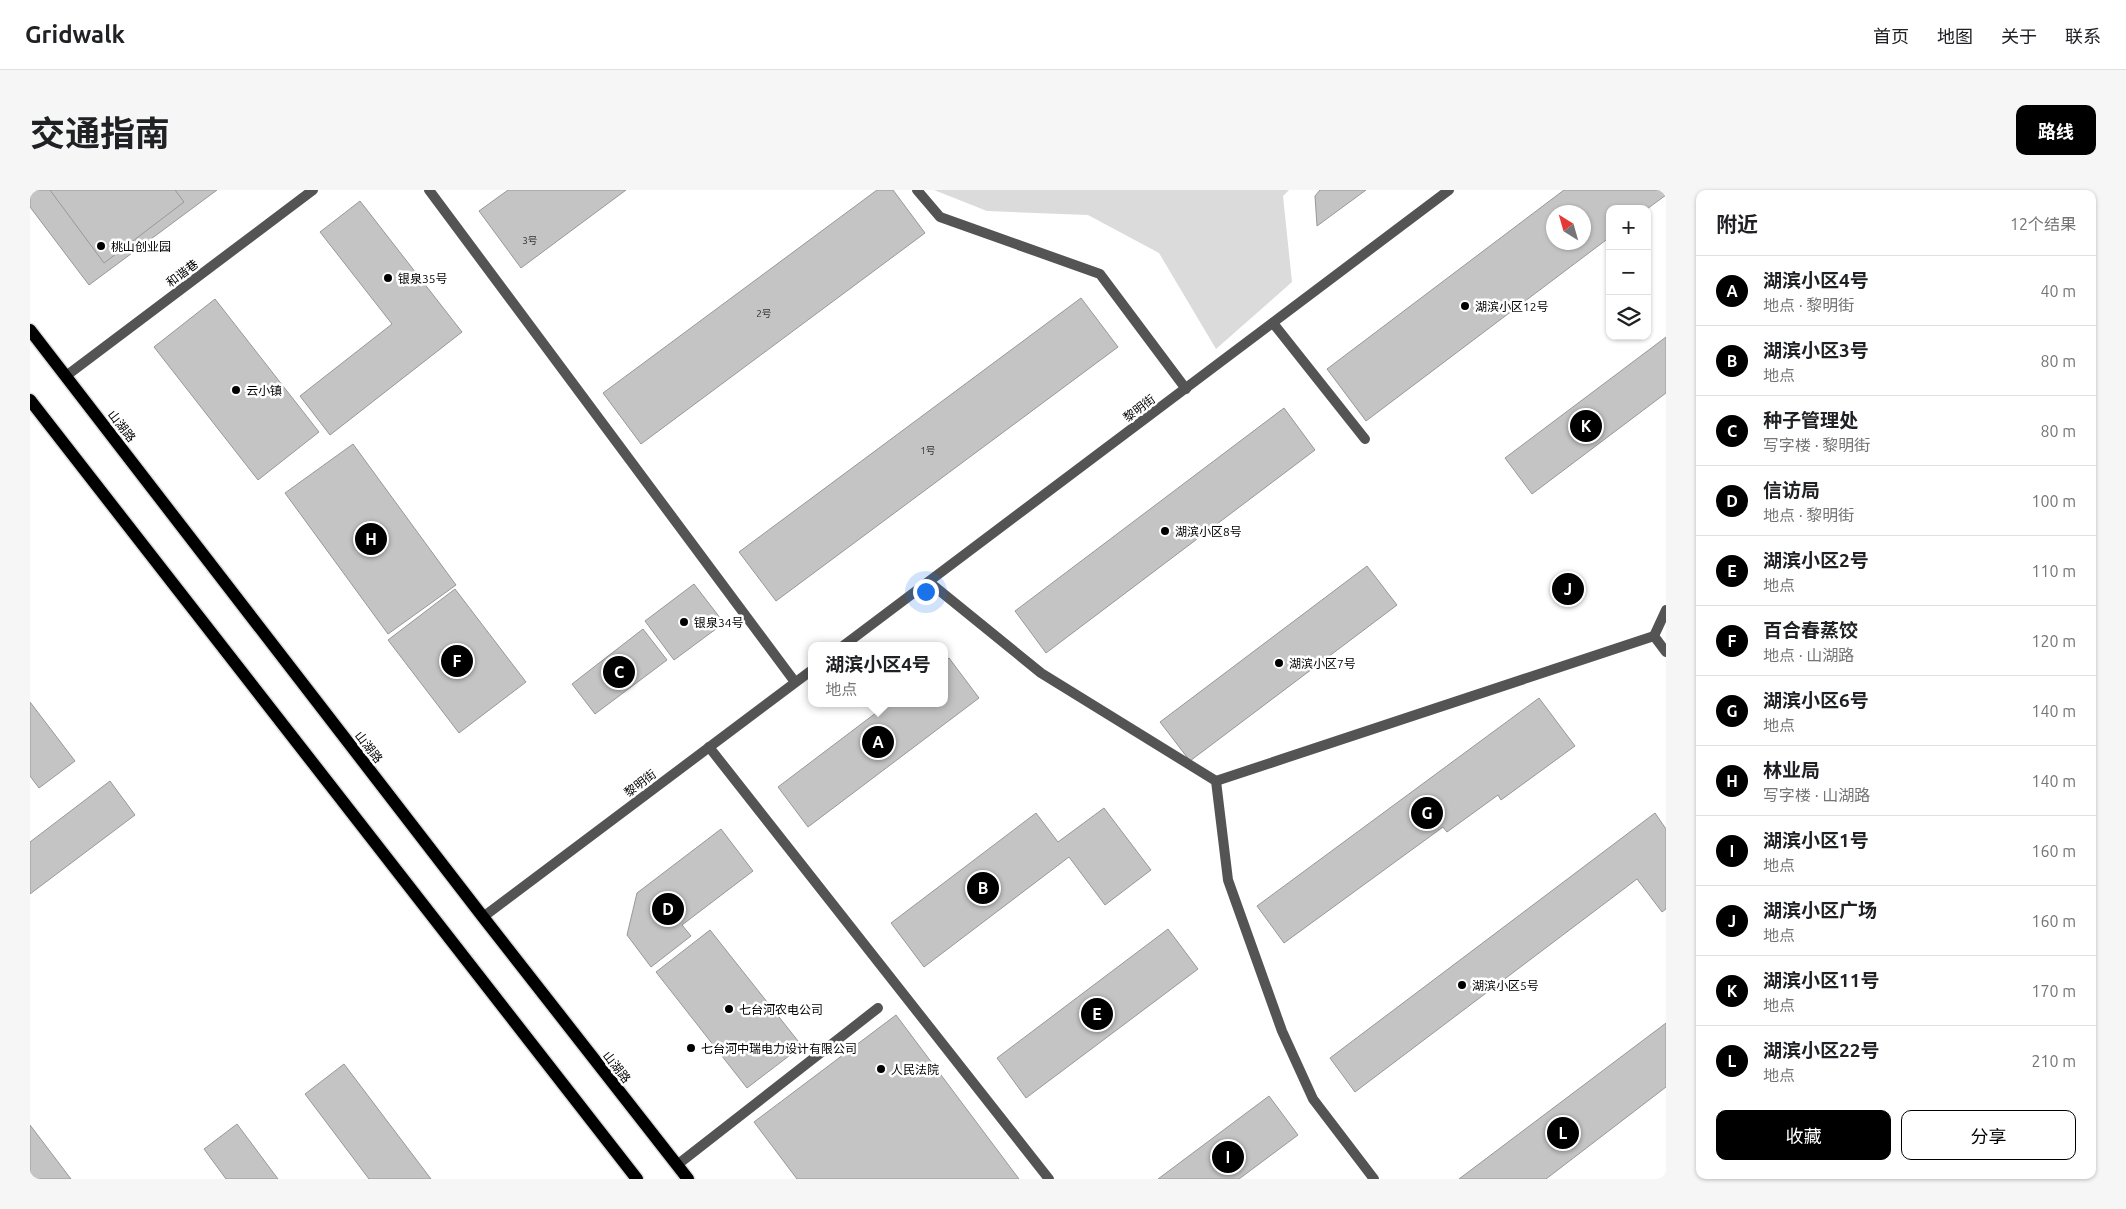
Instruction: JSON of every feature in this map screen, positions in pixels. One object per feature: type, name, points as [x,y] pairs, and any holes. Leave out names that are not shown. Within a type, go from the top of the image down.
[{"type":"main road","name":"山湖路","points":[[30,330],[483,917],[688,1179]]},
{"type":"main road","points":[[30,400],[637,1179]]},
{"type":"street","name":"和谐巷","points":[[66,376],[313,190]]},
{"type":"street","points":[[429,190],[795,682]]},
{"type":"street","points":[[917,190],[940,217],[1100,274],[1186,388]]},
{"type":"street","name":"黎明街","points":[[849,642],[1450,190]]},
{"type":"street","points":[[1273,323],[1365,438]]},
{"type":"street","points":[[929,582],[1041,673],[1216,781],[1654,636],[1666,610]]},
{"type":"street","points":[[1654,636],[1666,652]]},
{"type":"street","name":"黎明街","points":[[483,917],[808,673]]},
{"type":"street","points":[[709,747],[1048,1179]]},
{"type":"street","points":[[1216,781],[1228,880],[1282,1031],[1313,1099],[1374,1179]]},
{"type":"street","points":[[677,1165],[878,1008]]},
{"type":"shaded area","points":[[934,190],[1289,190],[1283,196],[1292,282],[1216,349],[1159,253],[1088,215],[987,211]]},
{"type":"building","name":"桃山创业园","points":[[30,190],[217,190],[89,285],[30,207]]},
{"type":"building","points":[[50,190],[175,190],[184,202],[104,263]]},
{"type":"building","points":[[508,190],[626,190],[521,268],[479,211]]},
{"type":"building","points":[[877,190],[893,190],[925,233],[641,444],[603,393]]},
{"type":"building","points":[[1320,190],[1366,190],[1317,226],[1315,196]]},
{"type":"building","name":"湖滨小区12号","points":[[1564,190],[1666,190],[1666,195],[1651,206],[1606,205],[1606,240],[1366,421],[1327,369]]},
{"type":"building","name":"银泉35号","points":[[360,201],[462,332],[330,435],[300,396],[392,324],[320,232]]},
{"type":"building","points":[[1081,298],[1118,347],[776,601],[739,552]]},
{"type":"building","name":"云小镇","points":[[215,299],[319,432],[258,480],[154,347]]},
{"type":"building","points":[[1666,337],[1666,393],[1532,494],[1505,458]]},
{"type":"building","name":"湖滨小区8号","points":[[1284,408],[1315,450],[1046,653],[1015,611]]},
{"type":"building","points":[[353,444],[456,585],[388,634],[285,493]]},
{"type":"building","name":"湖滨小区7号","points":[[1367,566],[1397,605],[1190,761],[1160,722]]},
{"type":"building","name":"银泉34号","points":[[694,584],[724,623],[674,660],[645,621]]},
{"type":"building","points":[[455,589],[526,682],[459,733],[388,640]]},
{"type":"building","points":[[643,629],[667,660],[595,714],[572,684]]},
{"type":"building","points":[[948,659],[979,698],[808,827],[778,787],[884,707],[948,707]]},
{"type":"building","points":[[1539,698],[1575,746],[1501,800],[1498,795],[1447,832],[1443,827],[1284,943],[1257,906]]},
{"type":"building","points":[[30,702],[75,761],[39,788],[30,776]]},
{"type":"building","points":[[110,781],[135,815],[30,894],[30,842]]},
{"type":"building","points":[[1104,808],[1151,870],[1105,905],[1069,857],[924,967],[891,923],[1036,813],[1058,842]]},
{"type":"building","name":"湖滨小区5号","points":[[1655,813],[1666,829],[1666,909],[1662,912],[1637,879],[1355,1092],[1330,1058]]},
{"type":"building","points":[[721,829],[753,871],[682,925],[691,936],[651,967],[627,935],[637,893]]},
{"type":"building","points":[[1168,929],[1198,969],[1026,1098],[997,1058]]},
{"type":"building","name":"七台河农电公司","points":[[710,930],[802,1046],[747,1088],[656,972]]},
{"type":"building","name":"人民法院","points":[[896,1015],[1019,1179],[797,1179],[754,1122]]},
{"type":"building","points":[[1666,1023],[1666,1087],[1546,1179],[1459,1179]]},
{"type":"building","points":[[344,1064],[431,1179],[369,1179],[305,1094]]},
{"type":"building","points":[[1269,1096],[1298,1135],[1239,1179],[1158,1179]]},
{"type":"building","points":[[237,1124],[278,1179],[226,1179],[204,1149]]},
{"type":"building","points":[[30,1125],[71,1179],[30,1179]]},
{"type":"place","name":"桃山创业园","points":[[101,246]]},
{"type":"place","name":"银泉35号","points":[[388,278]]},
{"type":"place","name":"湖滨小区12号","points":[[1465,306]]},
{"type":"place","name":"云小镇","points":[[236,390]]},
{"type":"place","name":"湖滨小区11号","points":[[1586,426]]},
{"type":"place","name":"湖滨小区8号","points":[[1165,531]]},
{"type":"place","name":"林业局","points":[[371,539]]},
{"type":"place","name":"湖滨小区广场","points":[[1568,589]]},
{"type":"place","name":"银泉34号","points":[[684,622]]},
{"type":"place","name":"百合春蒸饺","points":[[457,661]]},
{"type":"place","name":"湖滨小区7号","points":[[1279,663]]},
{"type":"place","name":"种子管理处","points":[[619,672]]},
{"type":"place","name":"湖滨小区4号","points":[[878,742]]},
{"type":"place","name":"湖滨小区6号","points":[[1427,813]]},
{"type":"place","name":"湖滨小区3号","points":[[983,888]]},
{"type":"place","name":"信访局","points":[[668,909]]},
{"type":"place","name":"湖滨小区5号","points":[[1462,985]]},
{"type":"place","name":"七台河农电公司","points":[[729,1009]]},
{"type":"place","name":"湖滨小区2号","points":[[1097,1014]]},
{"type":"place","name":"七台河中瑞电力设计有限公司","points":[[691,1048]]},
{"type":"place","name":"人民法院","points":[[881,1069]]},
{"type":"place","name":"湖滨小区22号","points":[[1563,1133]]},
{"type":"place","name":"湖滨小区1号","points":[[1228,1157]]}]
